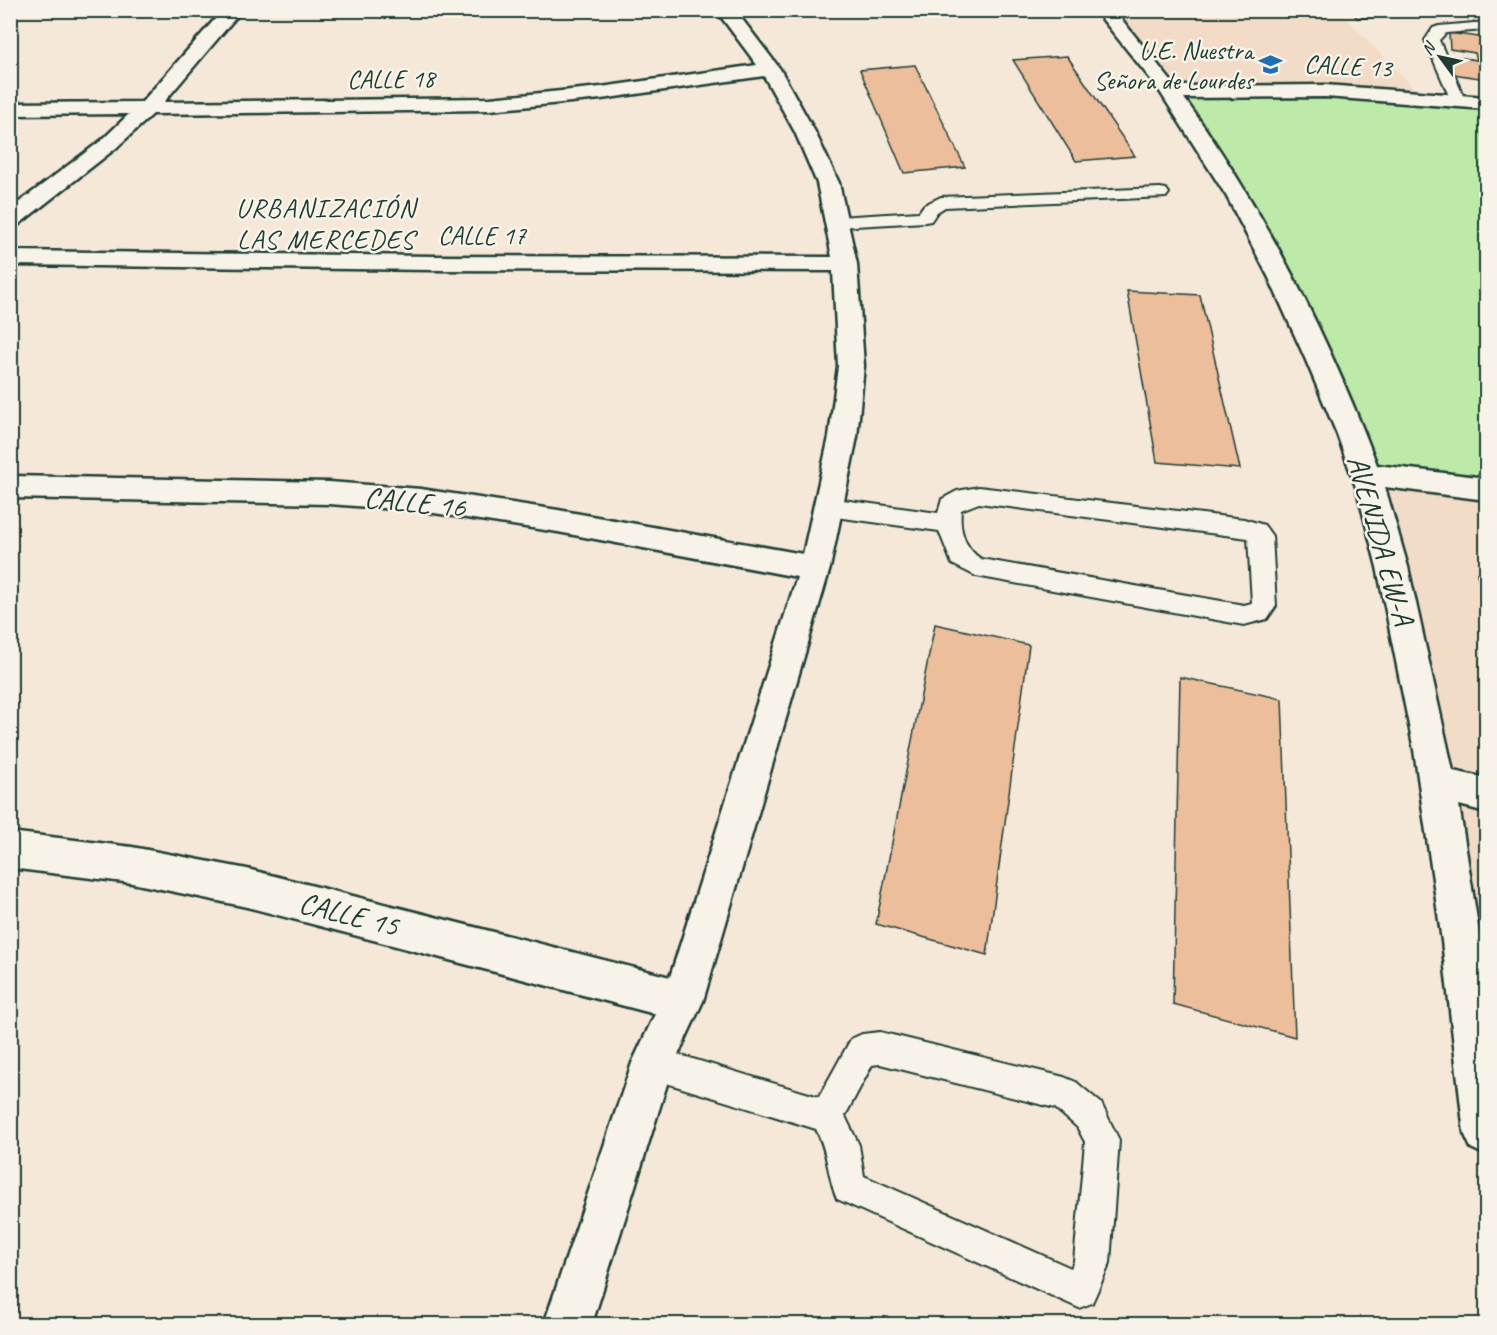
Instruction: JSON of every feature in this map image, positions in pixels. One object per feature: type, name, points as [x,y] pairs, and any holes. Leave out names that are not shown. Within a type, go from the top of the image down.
[{"type":"street","points":[[10,220],[109,144],[148,108],[233,10]]},
{"type":"street","points":[[568,1324],[652,1063],[683,1001],[814,568],[843,437],[851,366],[845,264],[828,183],[806,132],[770,69],[725,10]]},
{"type":"street","name":"AVENIDA EW-A","points":[[1104,10],[1171,92],[1220,164],[1253,221],[1320,363],[1366,474],[1394,577],[1439,784],[1458,906],[1486,1133]]},
{"type":"street","name":"CALLE 18","points":[[10,109],[490,104],[601,93],[770,69]]},
{"type":"street","name":"CALLE 13","points":[[1171,92],[1325,91],[1486,103]]},
{"type":"street","name":"CALLE 17","points":[[10,258],[433,263],[845,264]]},
{"type":"street","points":[[1366,474],[1486,489]]},
{"type":"street","name":"CALLE 16","points":[[10,487],[329,493],[421,500],[558,521],[814,568]]},
{"type":"street","points":[[1439,784],[1486,795]]},
{"type":"street","name":"CALLE 15","points":[[10,850],[132,865],[247,888],[683,1001]]},
{"type":"lane","points":[[1457,100],[1432,40],[1438,31],[1444,29],[1486,26]]},
{"type":"lane","points":[[838,222],[925,217],[930,209],[941,202],[1160,193]]},
{"type":"lane","points":[[979,495],[1256,531],[1260,536],[1264,606],[1258,612],[1244,615],[976,567],[960,557],[948,524],[950,506],[965,497],[979,495]]},
{"type":"lane","points":[[828,507],[948,524]]},
{"type":"lane","points":[[652,1063],[827,1116],[842,1145],[849,1187],[1079,1290],[1092,1263],[1102,1140],[1089,1115],[1064,1094],[880,1048],[862,1050],[827,1116]]},
{"type":"shaded area","name":"U.E. Nuestra Señora de Lourdes","points":[[1104,11],[1339,11],[1423,97],[1171,92]]},
{"type":"shaded area","points":[[1366,474],[1486,489],[1486,1133],[1458,906]]},
{"type":"green space","points":[[1171,92],[1442,99],[1486,103],[1486,489],[1366,474],[1320,363]]},
{"type":"building","points":[[1350,10],[1386,10],[1391,17],[1357,18]]},
{"type":"building","points":[[1400,10],[1434,10],[1439,16],[1405,16]]},
{"type":"building","points":[[1449,33],[1486,38],[1486,79],[1453,74],[1450,56],[1477,60],[1475,53],[1450,49]]},
{"type":"building","points":[[1067,56],[1135,156],[1076,161],[1013,60]]},
{"type":"building","points":[[915,65],[965,167],[904,173],[860,70]]},
{"type":"building","points":[[1127,291],[1200,295],[1240,469],[1157,462]]},
{"type":"building","points":[[1477,573],[1486,575],[1486,617]]},
{"type":"building","points":[[935,624],[1029,645],[987,955],[876,924]]},
{"type":"building","points":[[1180,677],[1282,699],[1295,1037],[1173,1004]]},
{"type":"place","name":"U.E. Nuestra Señora de Lourdes","points":[[1271,65]]},
{"type":"district","name":"URBANIZACIÓN LAS MERCEDES","points":[[326,224]]}]
